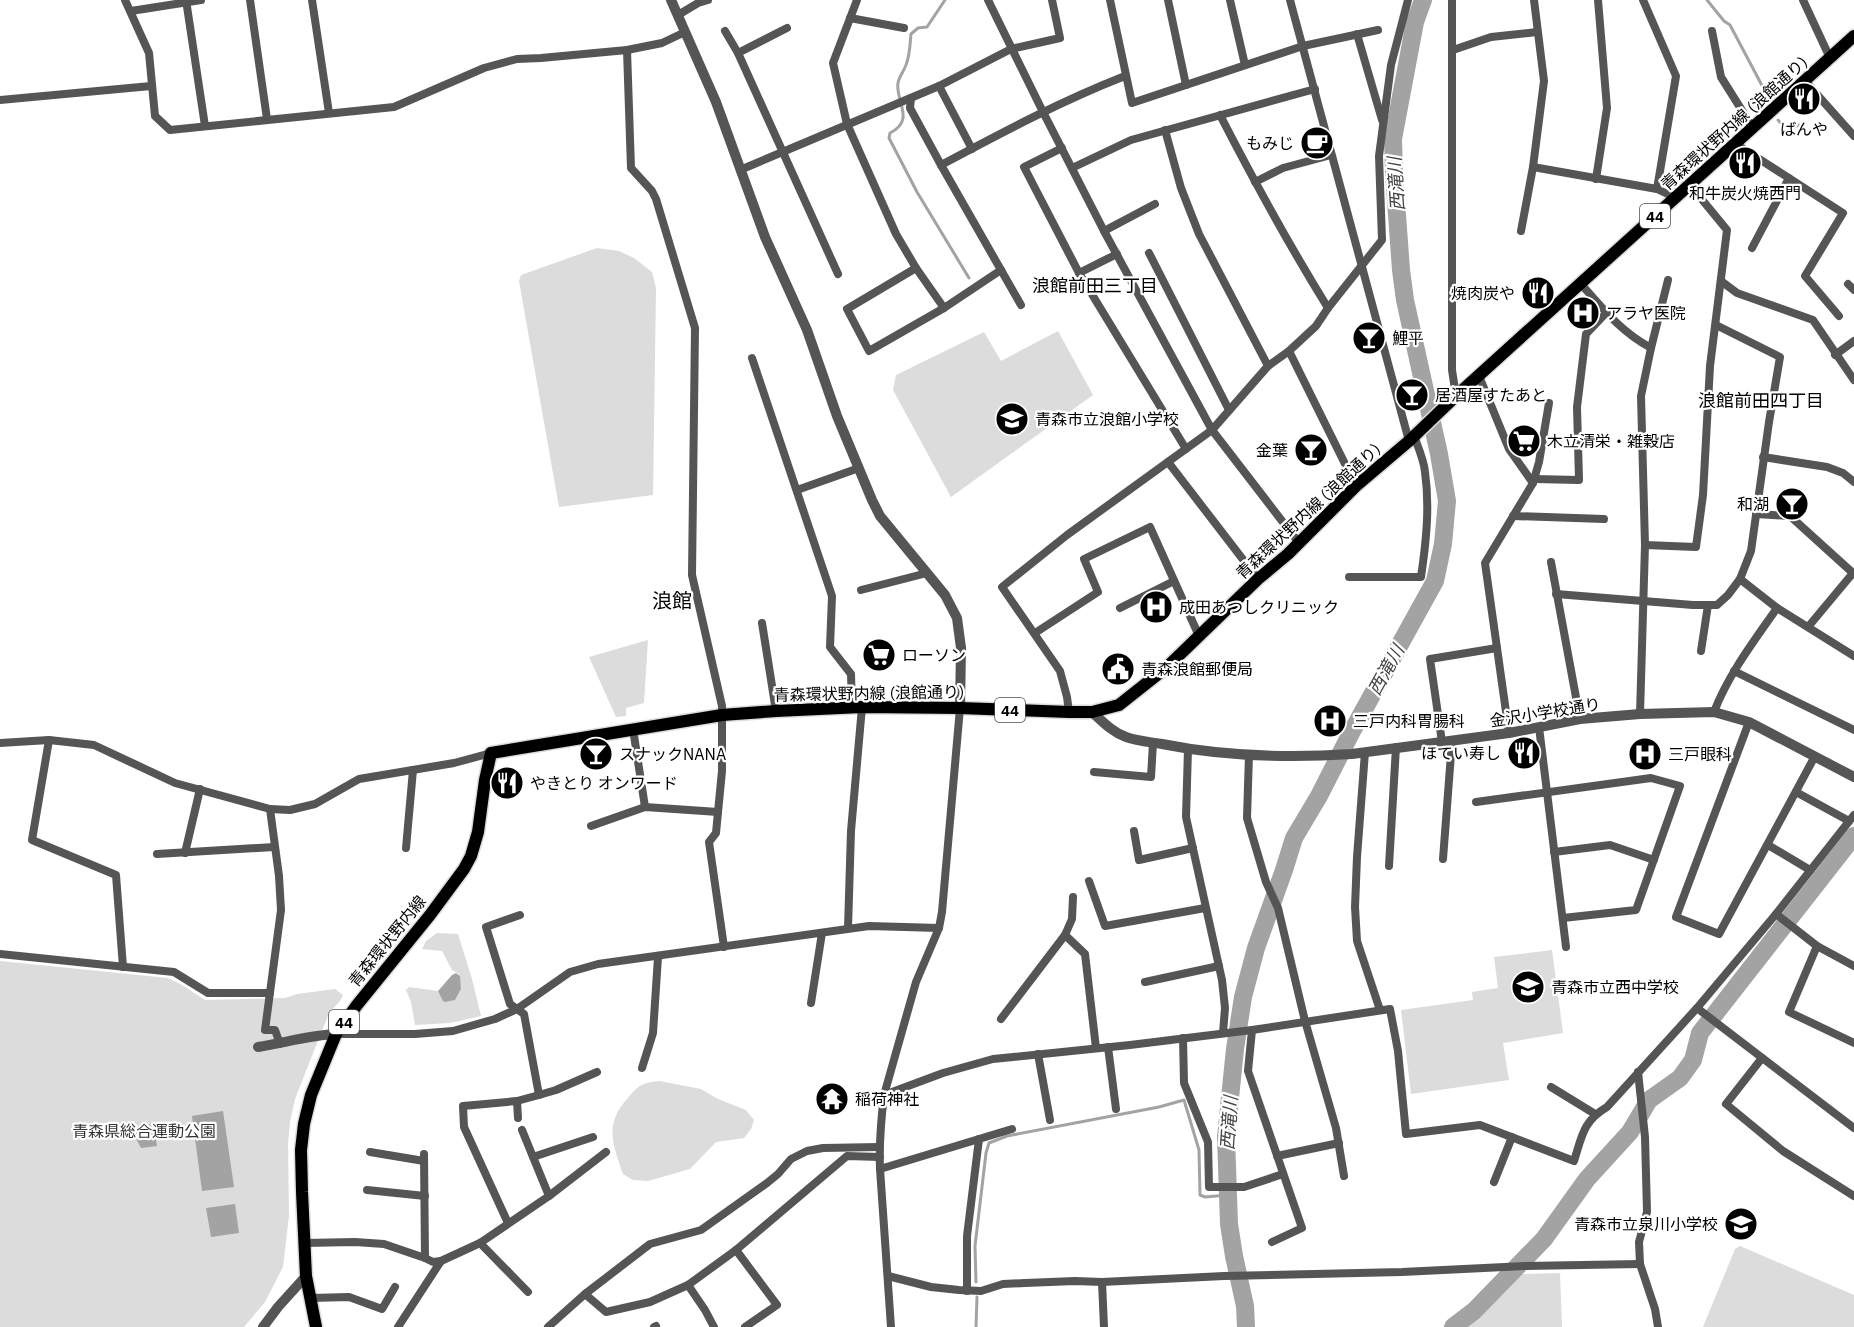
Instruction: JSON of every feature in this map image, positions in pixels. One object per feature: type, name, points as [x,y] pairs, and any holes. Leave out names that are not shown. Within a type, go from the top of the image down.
[{"type":"main road","name":"青森環状野内線 (浪館通り)","points":[[491,753],[722,715],[857,707],[1092,712],[1110,709],[1126,701],[1167,667],[1356,486],[1854,36]]},
{"type":"main road","name":"青森環状野内線","points":[[316,1327],[306,1276],[301,1150],[304,1124],[314,1086],[336,1034],[430,915],[468,862],[476,845],[491,753]]},
{"type":"street","points":[[125,0],[149,53],[155,116],[170,130],[394,107],[484,68],[517,58],[627,50],[662,43],[685,32]]},
{"type":"street","points":[[131,11],[201,0]]},
{"type":"street","points":[[250,0],[267,119]]},
{"type":"street","points":[[312,0],[329,113]]},
{"type":"street","points":[[671,0],[716,102],[765,237],[807,330],[837,416],[880,516],[945,595],[957,618],[961,648],[960,708],[942,912],[939,928],[916,982],[884,1095],[879,1147],[891,1327]]},
{"type":"street","points":[[678,15],[708,0]]},
{"type":"street","points":[[856,0],[833,63],[847,124],[896,234],[944,308]]},
{"type":"street","points":[[988,0],[1104,231],[1212,430],[1299,543]]},
{"type":"street","points":[[740,170],[939,86],[1011,49],[1059,38],[1052,0]]},
{"type":"street","points":[[1110,0],[1132,103],[1303,46],[1378,30]]},
{"type":"street","points":[[1168,0],[1186,85]]},
{"type":"street","points":[[1230,0],[1245,65]]},
{"type":"street","points":[[1290,0],[1331,154],[1425,470],[1428,507],[1426,548],[1421,577],[1348,577]]},
{"type":"street","points":[[1069,712],[1060,671],[1002,586],[1067,535],[1212,430],[1268,366],[1289,351],[1316,326],[1382,240],[1379,175],[1383,123],[1391,65],[1408,0]]},
{"type":"street","points":[[1452,0],[1452,370],[1456,396]]},
{"type":"street","points":[[1521,231],[1533,168],[1544,81],[1534,0]]},
{"type":"street","points":[[1596,179],[1607,108],[1598,0]]},
{"type":"street","points":[[1643,0],[1676,76],[1657,189]]},
{"type":"street","points":[[1803,0],[1830,58]]},
{"type":"street","points":[[186,1],[206,126]]},
{"type":"street","points":[[850,18],[904,28]]},
{"type":"street","points":[[738,53],[787,28]]},
{"type":"street","points":[[725,31],[738,53],[838,274]]},
{"type":"street","points":[[1712,31],[1721,77],[1752,128]]},
{"type":"street","points":[[1453,50],[1491,37],[1537,32]]},
{"type":"street","points":[[1357,34],[1383,123]]},
{"type":"street","points":[[627,50],[631,168],[652,190],[656,199],[695,328],[692,575],[722,706],[722,771],[716,833],[709,842],[724,947]]},
{"type":"street","points":[[941,165],[1043,112],[1125,76]]},
{"type":"street","points":[[1805,81],[1854,136]]},
{"type":"street","points":[[0,100],[151,86]]},
{"type":"street","points":[[939,86],[972,148]]},
{"type":"street","points":[[1072,168],[1131,140],[1315,89]]},
{"type":"street","points":[[905,100],[1021,305]]},
{"type":"street","points":[[1220,115],[1302,267],[1328,308]]},
{"type":"street","points":[[1166,130],[1181,188],[1199,234],[1268,366]]},
{"type":"street","points":[[1736,144],[1843,213],[1805,276],[1839,316]]},
{"type":"street","points":[[1062,148],[1024,168],[1079,273],[1186,449]]},
{"type":"street","points":[[1255,182],[1283,168],[1331,154]]},
{"type":"street","points":[[1533,168],[1657,189],[1676,198]]},
{"type":"street","points":[[1752,248],[1789,178]]},
{"type":"street","points":[[1645,545],[1696,547],[1704,495],[1710,366],[1727,231],[1689,185]]},
{"type":"street","points":[[1104,231],[1155,204]]},
{"type":"street","points":[[1149,253],[1229,410]]},
{"type":"street","points":[[1079,273],[1117,254]]},
{"type":"street","points":[[916,268],[847,309],[869,351],[944,308],[1001,270]]},
{"type":"street","points":[[1640,714],[1645,545],[1641,396],[1668,280]]},
{"type":"street","points":[[1721,281],[1737,292],[1813,320],[1854,380]]},
{"type":"street","points":[[1581,284],[1606,313],[1634,338],[1652,348]]},
{"type":"street","points":[[1533,481],[1579,480],[1577,407],[1586,334],[1606,313]]},
{"type":"street","points":[[1556,594],[1644,602],[1717,605],[1740,579],[1751,551],[1763,457],[1780,357],[1716,325]]},
{"type":"street","points":[[1835,355],[1854,341]]},
{"type":"street","points":[[1289,351],[1356,486]]},
{"type":"street","points":[[752,358],[832,597],[830,647],[852,674],[857,707],[848,928]]},
{"type":"street","points":[[1479,376],[1509,449],[1533,481]]},
{"type":"street","points":[[1509,733],[1485,563],[1533,481],[1549,403]]},
{"type":"street","points":[[1763,457],[1827,467],[1843,473],[1854,482]]},
{"type":"street","points":[[1168,462],[1258,579]]},
{"type":"street","points":[[797,490],[859,468]]},
{"type":"street","points":[[1756,514],[1790,516],[1854,574],[1808,627]]},
{"type":"street","points":[[1513,516],[1604,519]]},
{"type":"street","points":[[1035,633],[1098,592],[1084,559],[1150,527],[1199,636]]},
{"type":"street","points":[[1551,562],[1580,719]]},
{"type":"street","points":[[861,590],[927,573]]},
{"type":"street","points":[[1740,579],[1777,608],[1854,656]]},
{"type":"street","points":[[1120,608],[1174,581]]},
{"type":"street","points":[[1701,651],[1708,605]]},
{"type":"street","points":[[1714,712],[1734,671],[1777,608]]},
{"type":"street","points":[[762,623],[776,711]]},
{"type":"street","points":[[1443,859],[1447,741],[1430,659],[1497,648]]},
{"type":"street","points":[[1734,671],[1854,730]]},
{"type":"street","name":"金沢小学校通り","points":[[1092,712],[1111,729],[1125,737],[1153,743],[1188,749],[1249,754],[1329,756],[1509,733],[1580,719],[1640,714],[1714,712],[1749,722],[1854,777]]},
{"type":"street","points":[[1749,722],[1676,917],[1719,934],[1815,756]]},
{"type":"street","points":[[1539,727],[1566,947]]},
{"type":"street","points":[[633,729],[645,807]]},
{"type":"street","points":[[0,743],[49,740],[94,745],[176,783],[270,809],[290,810],[315,804],[359,779],[454,763],[491,753]]},
{"type":"street","points":[[49,740],[32,840],[116,875],[123,967]]},
{"type":"street","points":[[1094,772],[1151,777],[1153,743]]},
{"type":"street","points":[[1389,866],[1396,747]]},
{"type":"street","points":[[1188,749],[1186,817],[1219,966],[1226,1033]]},
{"type":"street","points":[[1365,752],[1355,908],[1357,941],[1380,1010]]},
{"type":"street","points":[[1249,754],[1247,818],[1266,882],[1278,908],[1305,1021],[1336,1128],[1344,1176]]},
{"type":"street","points":[[406,848],[413,770]]},
{"type":"street","points":[[1476,802],[1651,778],[1680,786],[1636,910],[1563,918]]},
{"type":"street","points":[[185,853],[200,789]]},
{"type":"street","points":[[884,1095],[943,1073],[993,1059],[1250,1030],[1390,1009],[1398,1051],[1406,1134],[1480,1125],[1574,1161],[1586,1126],[1595,1114],[1607,1107],[1697,1008],[1783,919],[1810,870],[1852,818],[1796,792]]},
{"type":"street","points":[[591,826],[645,807],[718,812]]},
{"type":"street","points":[[270,809],[281,910],[265,1030],[275,1030],[280,1044]]},
{"type":"street","points":[[1134,831],[1139,860],[1192,848]]},
{"type":"street","points":[[1554,852],[1610,845],[1654,861]]},
{"type":"street","points":[[1768,845],[1810,870]]},
{"type":"street","points":[[157,854],[274,847]]},
{"type":"street","points":[[1089,881],[1105,926],[1205,908]]},
{"type":"street","points":[[1001,1019],[1065,935],[1072,919],[1073,897]]},
{"type":"street","points":[[520,915],[486,927],[510,1004],[524,1014],[539,1095]]},
{"type":"street","points":[[1783,919],[1817,946],[1854,966]]},
{"type":"street","points":[[258,1047],[323,1034],[415,1034],[453,1031],[495,1019],[518,1009],[570,972],[598,964],[848,928],[869,926],[939,928]]},
{"type":"street","points":[[811,1003],[822,933]]},
{"type":"street","points":[[1065,935],[1085,954],[1096,1048]]},
{"type":"street","points":[[1817,946],[1789,1012],[1854,1043]]},
{"type":"street","points":[[0,954],[174,972],[208,993],[270,993]]},
{"type":"street","points":[[642,1068],[653,1033],[658,957]]},
{"type":"street","points":[[1145,982],[1219,966]]},
{"type":"street","points":[[1697,1008],[1854,1128]]},
{"type":"street","points":[[1250,1030],[1248,1071],[1302,1228],[1272,1242]]},
{"type":"street","points":[[1183,1038],[1184,1083],[1208,1142],[1209,1187],[1245,1187],[1283,1174]]},
{"type":"street","points":[[1108,1047],[1116,1109]]},
{"type":"street","points":[[1038,1054],[1050,1120]]},
{"type":"street","points":[[1762,1058],[1726,1104],[1783,1151],[1853,1192]]},
{"type":"street","points":[[508,1223],[464,1127],[463,1106],[517,1101],[555,1090],[597,1072]]},
{"type":"street","points":[[1638,1072],[1647,1212],[1639,1242],[1641,1264],[1656,1309],[1658,1327]]},
{"type":"street","points":[[1551,1087],[1595,1114]]},
{"type":"street","points":[[517,1101],[518,1118]]},
{"type":"street","points":[[880,1169],[1012,1129]]},
{"type":"street","points":[[522,1130],[549,1196]]},
{"type":"street","points":[[533,1157],[593,1137]]},
{"type":"street","points":[[1494,1182],[1512,1137]]},
{"type":"street","points":[[967,1290],[967,1236],[979,1139]]},
{"type":"street","points":[[1277,1155],[1339,1143]]},
{"type":"street","points":[[548,1327],[585,1294],[650,1244],[701,1230],[767,1183],[791,1159],[807,1151],[823,1148],[879,1147]]},
{"type":"street","points":[[370,1152],[424,1157],[425,1258]]},
{"type":"street","points":[[304,1243],[384,1244],[433,1262],[441,1262],[480,1243],[549,1196],[606,1152]]},
{"type":"street","points":[[585,1294],[606,1312],[650,1302],[688,1285],[736,1250],[847,1156],[880,1157]]},
{"type":"street","points":[[367,1190],[425,1196]]},
{"type":"street","points":[[480,1243],[528,1292]]},
{"type":"street","points":[[736,1250],[777,1305],[745,1327]]},
{"type":"street","points":[[398,1327],[441,1262]]},
{"type":"street","points":[[888,1276],[931,1287],[981,1291],[1003,1284],[1025,1283],[1641,1264]]},
{"type":"street","points":[[263,1327],[306,1276]]},
{"type":"street","points":[[1102,1282],[1104,1327]]},
{"type":"street","points":[[688,1285],[714,1327]]},
{"type":"street","points":[[311,1298],[349,1297],[382,1309],[396,1287]]},
{"type":"green space","points":[[597,248],[619,251],[634,258],[652,272],[656,288],[653,495],[559,507],[519,281],[521,275]]},
{"type":"green space","points":[[1058,331],[1093,395],[951,497],[893,390],[896,375],[984,332],[1001,361]]},
{"type":"green space","points":[[648,640],[644,703],[626,708],[626,716],[616,717],[589,657]]},
{"type":"green space","points":[[437,933],[458,934],[481,1016],[450,1023],[415,1025],[411,1002],[406,990],[409,987],[438,991],[455,1000],[461,989],[459,974],[452,970],[442,951],[422,949],[426,941]]},
{"type":"green space","points":[[1552,950],[1563,1033],[1503,1043],[1509,1080],[1411,1094],[1401,1010],[1473,1000],[1472,992],[1498,988],[1494,957]]},
{"type":"green space","name":"青森県総合運動公園","points":[[0,961],[168,978],[205,1000],[285,998],[297,994],[335,989],[343,995],[329,1013],[295,1099],[288,1143],[289,1216],[283,1267],[265,1302],[244,1327],[0,1327]]},
{"type":"green space","points":[[659,1081],[701,1089],[718,1099],[746,1110],[754,1120],[751,1129],[744,1138],[716,1142],[690,1169],[648,1181],[633,1180],[623,1174],[616,1154],[613,1135],[615,1117],[638,1088],[644,1084]]},
{"type":"green space","points":[[1740,1246],[1854,1295],[1854,1327],[1703,1327],[1735,1249]]},
{"type":"green space","points":[[1560,1273],[1562,1327],[1466,1327],[1484,1313],[1522,1274]]},
{"type":"shaded area","points":[[456,973],[460,976],[461,989],[455,1000],[445,1002],[438,991]]},
{"type":"shaded area","points":[[223,1111],[234,1187],[202,1191],[192,1116]]},
{"type":"shaded area","points":[[153,1124],[157,1146],[141,1148],[130,1127]]},
{"type":"shaded area","points":[[235,1204],[239,1233],[211,1237],[206,1208]]},
{"type":"waterway","points":[[945,0],[927,27],[918,28],[911,34],[908,59],[898,83],[903,110],[902,122],[890,133],[889,138],[917,192],[969,278]]},
{"type":"waterway","name":"西滝川","points":[[1246,1327],[1245,1306],[1229,1224],[1226,1137],[1243,997],[1256,948],[1294,838],[1435,581],[1443,544],[1447,501],[1405,300],[1394,173],[1393,139],[1415,22],[1423,0]]},
{"type":"waterway","points":[[1707,0],[1730,25],[1767,95]]},
{"type":"waterway","points":[[1778,120],[1787,130],[1799,125]]},
{"type":"waterway","name":"西滝川","points":[[1453,1327],[1474,1311],[1544,1239],[1587,1179],[1630,1132],[1649,1100],[1680,1078],[1693,1060],[1700,1033],[1854,836]]},
{"type":"waterway","points":[[976,1282],[975,1246],[986,1153],[989,1143],[1007,1136],[1159,1107],[1184,1100],[1199,1150],[1200,1195],[1205,1197],[1228,1195]]},
{"type":"waterway","points":[[976,1327],[977,1297]]},
{"type":"place","name":"ばんや","points":[[1804,99]]},
{"type":"place","name":"もみじ","points":[[1317,143]]},
{"type":"place","name":"和牛炭火焼西門","points":[[1745,163]]},
{"type":"place","name":"焼肉炭や","points":[[1538,293]]},
{"type":"place","name":"アラヤ医院","points":[[1583,313]]},
{"type":"place","name":"鯉平","points":[[1369,338]]},
{"type":"place","name":"居酒屋すたあと","points":[[1412,395]]},
{"type":"place","name":"青森市立浪館小学校","points":[[1012,419]]},
{"type":"place","name":"木立清栄・雑穀店","points":[[1524,441]]},
{"type":"place","name":"金葉","points":[[1311,450]]},
{"type":"place","name":"和湖","points":[[1792,504]]},
{"type":"place","name":"成田あつしクリニック","points":[[1156,607]]},
{"type":"place","name":"ローソン","points":[[879,655]]},
{"type":"place","name":"青森浪館郵便局","points":[[1118,669]]},
{"type":"place","name":"三戸内科胃腸科","points":[[1330,721]]},
{"type":"place","name":"ほてい寿し","points":[[1524,753]]},
{"type":"place","name":"スナックNANA","points":[[596,754]]},
{"type":"place","name":"三戸眼科","points":[[1645,754]]},
{"type":"place","name":"やきとり オンワード","points":[[507,783]]},
{"type":"place","name":"青森市立西中学校","points":[[1528,987]]},
{"type":"place","name":"稲荷神社","points":[[832,1099]]},
{"type":"place","name":"青森市立泉川小学校","points":[[1741,1224]]},
{"type":"district","name":"浪館前田三丁目","points":[[1095,285]]},
{"type":"district","name":"浪館前田四丁目","points":[[1761,400]]},
{"type":"district","name":"浪館","points":[[672,600]]}]
